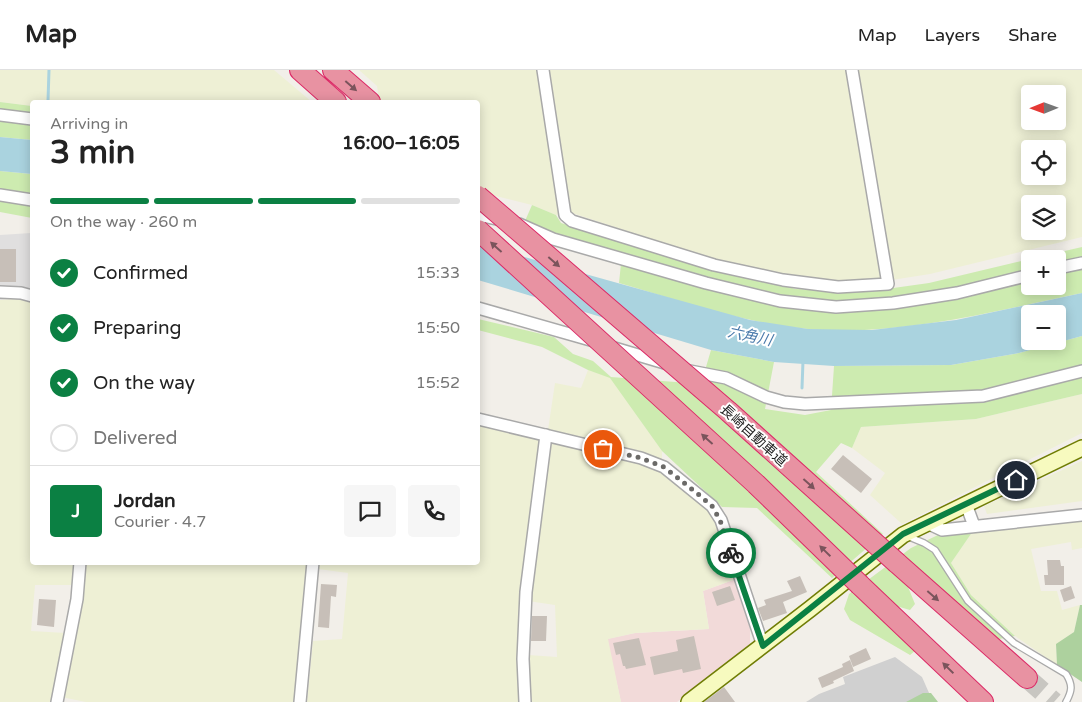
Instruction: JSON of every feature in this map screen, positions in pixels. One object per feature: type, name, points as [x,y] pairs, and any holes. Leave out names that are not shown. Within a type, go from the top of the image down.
[{"type":"highway","points":[[300,70],[334,100]]},
{"type":"highway","points":[[333,70],[368,100]]},
{"type":"highway","name":"長崎自動車道","points":[[480,198],[728,411],[896,564],[1026,678]]},
{"type":"highway","points":[[480,232],[756,484],[983,702]]},
{"type":"main road","points":[[689,702],[763,646],[903,534],[1082,448]]},
{"type":"street","points":[[543,70],[565,215],[572,221],[714,265],[783,280],[838,287],[888,284],[852,70]]},
{"type":"street","points":[[0,115],[30,119]]},
{"type":"street","points":[[0,195],[30,200]]},
{"type":"street","points":[[480,215],[524,225],[553,239],[706,283],[780,301],[836,307],[893,303],[957,293],[1021,277]]},
{"type":"street","points":[[1066,266],[1082,263]]},
{"type":"street","points":[[0,292],[30,295]]},
{"type":"street","points":[[480,309],[558,330],[689,371],[726,378],[784,402],[805,404],[983,396],[1082,371]]},
{"type":"street","points":[[480,419],[641,458],[664,467],[712,506],[720,520],[763,646]]},
{"type":"street","points":[[525,702],[526,592],[546,435]]},
{"type":"street","points":[[966,504],[974,526]]},
{"type":"street","points":[[927,523],[942,530],[1082,515]]},
{"type":"street","points":[[57,702],[77,599],[80,565]]},
{"type":"street","points":[[300,702],[313,565]]},
{"type":"lane","points":[[903,534],[924,543],[934,550],[968,601],[1014,644],[1066,674],[1071,682],[1072,692],[1066,702]]},
{"type":"shaded area","points":[[30,233],[30,300],[26,298],[0,300],[0,235]]},
{"type":"shaded area","points":[[736,579],[750,629],[750,646],[677,702],[621,702],[607,639],[635,633],[709,629],[703,591]]},
{"type":"shaded area","points":[[895,657],[922,677],[933,702],[806,702],[819,694],[845,684],[843,677]]},
{"type":"green space","points":[[0,70],[274,70],[310,100],[30,100],[30,106],[0,102]]},
{"type":"green space","points":[[359,70],[1082,70],[1082,237],[1029,250],[1021,250],[1021,252],[930,274],[879,282],[838,284],[784,277],[718,261],[572,213],[556,215],[532,205],[488,194],[480,187],[480,100],[380,100],[377,86]]},
{"type":"green space","points":[[0,102],[30,106],[30,140],[0,137]]},
{"type":"green space","points":[[0,171],[30,174],[30,218],[0,212]]},
{"type":"green space","points":[[532,205],[556,215],[561,223],[714,270],[796,289],[865,292],[929,283],[1021,261],[1021,295],[1066,295],[1066,251],[1082,247],[1082,293],[946,321],[911,326],[842,330],[784,326],[712,311],[619,283],[622,254],[554,236],[525,221]]},
{"type":"green space","points":[[26,298],[30,300],[30,565],[76,565],[74,585],[35,585],[31,631],[66,633],[52,702],[0,702],[0,300]]},
{"type":"green space","points":[[480,319],[554,337],[573,354],[593,361],[611,377],[701,384],[711,350],[774,362],[765,409],[805,415],[831,410],[834,366],[951,365],[1030,350],[1066,350],[1066,340],[1082,336],[1082,394],[976,419],[861,427],[852,448],[841,443],[816,472],[883,534],[832,578],[757,508],[722,507],[662,451],[610,378],[588,370],[542,347],[480,331]]},
{"type":"green space","points":[[588,370],[610,377],[662,451],[662,472],[710,510],[736,579],[703,591],[709,629],[635,633],[608,639],[621,702],[529,702],[528,655],[557,657],[555,605],[528,601],[550,444],[548,430],[555,383],[581,388]]},
{"type":"green space","points":[[1082,394],[1082,433],[902,524],[870,495],[885,473],[852,448],[861,427],[976,419]]},
{"type":"green space","points":[[480,425],[542,440],[521,702],[307,702],[313,641],[342,639],[348,573],[318,569],[318,565],[480,565]]},
{"type":"green space","points":[[1082,461],[1082,501],[987,514],[984,506]]},
{"type":"green space","points":[[1082,520],[1082,548],[1072,550],[1071,542],[1031,549],[1041,591],[1057,591],[1062,610],[1080,605],[1074,632],[1056,645],[1057,665],[1015,636],[971,595],[951,563],[973,531]]},
{"type":"green space","points":[[973,531],[951,563],[971,595],[1015,636],[999,639],[923,572],[912,573],[906,582],[915,604],[910,610],[879,601],[916,650],[910,655],[850,620],[844,609],[849,594],[911,548],[938,535]]},
{"type":"green space","points":[[85,565],[311,565],[297,702],[86,702],[61,697]]},
{"type":"green space","points":[[1080,605],[1082,605],[1082,682],[1057,665],[1056,644],[1074,632]]},
{"type":"green space","points":[[923,693],[931,693],[938,702],[906,702]]},
{"type":"water","points":[[0,137],[30,140],[30,174],[0,171]]},
{"type":"water","name":"六角川","points":[[480,245],[750,320],[808,329],[872,330],[956,320],[1021,306],[1021,350],[1030,350],[951,365],[834,366],[774,362],[711,350],[480,281]]},
{"type":"water","points":[[1082,293],[1082,336],[1066,340],[1066,305],[1026,305]]},
{"type":"building","points":[[0,249],[16,249],[16,282],[0,282]]},
{"type":"building","points":[[843,455],[872,479],[861,493],[831,469]]},
{"type":"building","points":[[1047,560],[1060,560],[1061,566],[1064,566],[1064,585],[1045,585],[1044,575],[1048,575]]},
{"type":"building","points":[[800,576],[807,592],[783,602],[787,613],[763,621],[758,608],[766,605],[764,600],[792,591],[787,581]]},
{"type":"building","points":[[321,584],[337,585],[336,597],[331,596],[329,628],[318,627]]},
{"type":"building","points":[[730,586],[735,600],[717,606],[712,592]]},
{"type":"building","points":[[1071,586],[1075,598],[1064,602],[1060,590]]},
{"type":"building","points":[[39,599],[56,600],[54,627],[37,625]]},
{"type":"building","points":[[532,616],[547,616],[546,641],[531,641]]},
{"type":"building","points":[[694,636],[701,669],[683,673],[682,669],[654,675],[650,657],[678,651],[676,640]]},
{"type":"building","points":[[639,638],[646,665],[626,669],[623,666],[620,654],[616,655],[613,643]]},
{"type":"building","points":[[866,648],[871,659],[853,667],[849,656]]},
{"type":"building","points":[[850,660],[854,671],[822,688],[818,678],[843,667],[842,664]]},
{"type":"building","points":[[724,687],[735,702],[704,702]]},
{"type":"waterway","points":[[48,100],[49,70]]},
{"type":"waterway","points":[[802,388],[803,361]]},
{"type":"tunnel","points":[[1027,678],[1054,702]]},
{"type":"way so far","points":[[603,449],[641,458],[664,467],[698,494],[712,506],[720,520],[731,553]]},
{"type":"route","points":[[731,553],[763,646],[903,534],[1016,480]]}]
